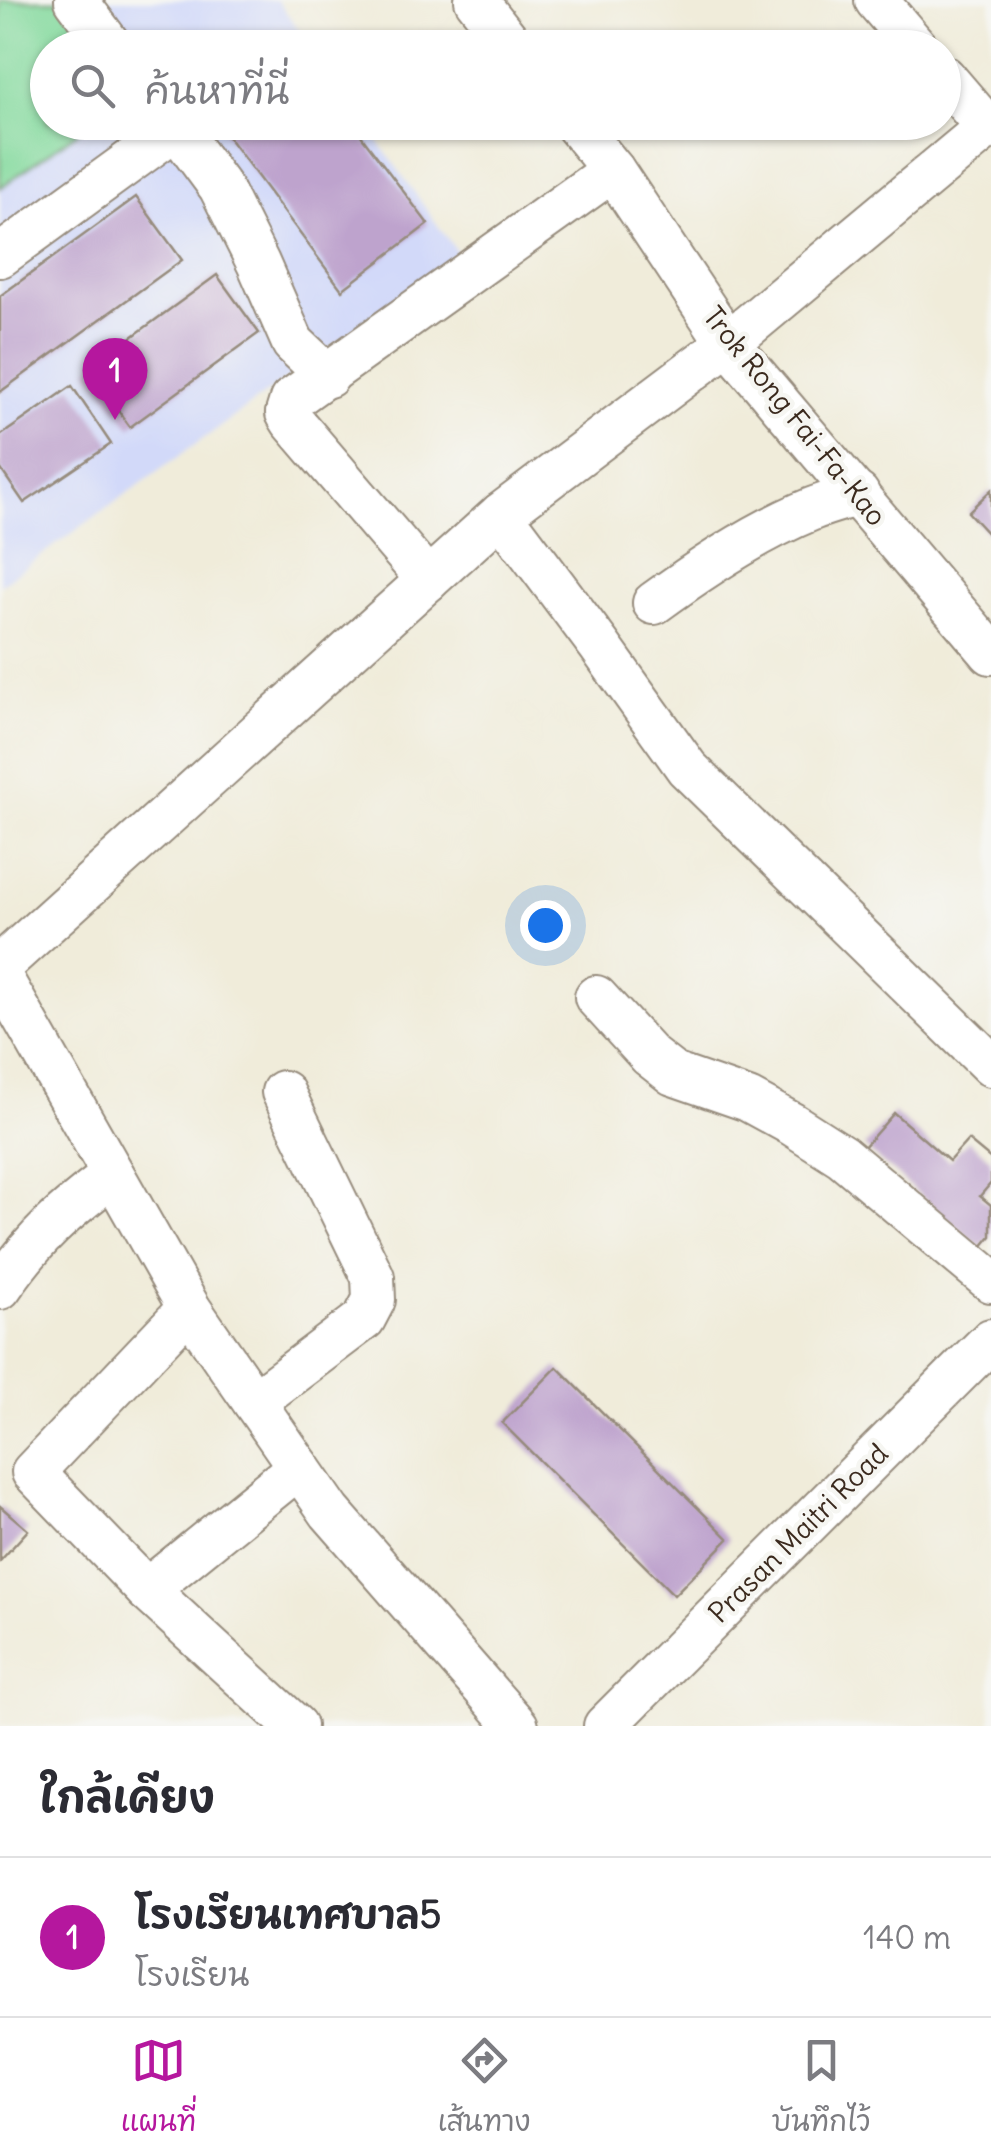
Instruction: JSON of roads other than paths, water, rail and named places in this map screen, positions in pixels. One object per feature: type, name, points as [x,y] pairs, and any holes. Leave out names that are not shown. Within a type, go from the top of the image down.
[{"type":"street","points":[[76,0],[98,30]]},
{"type":"street","points":[[476,0],[500,30]]},
{"type":"street","points":[[876,0],[902,30]]},
{"type":"street","points":[[0,966],[501,514],[728,343],[989,126],[961,96]]},
{"type":"street","points":[[0,256],[154,140]]},
{"type":"street","points":[[185,140],[234,213],[294,343],[328,376]]},
{"type":"street","name":"Trok Rong Fai-Fa-Kao","points":[[589,140],[613,170],[728,343],[991,653]]},
{"type":"street","points":[[428,580],[287,413],[291,400],[613,170]]},
{"type":"street","points":[[654,603],[725,554],[766,532],[812,509],[858,494]]},
{"type":"street","points":[[501,514],[686,768],[991,1064]]},
{"type":"street","points":[[0,976],[189,1308],[330,1512],[517,1726]]},
{"type":"street","points":[[596,997],[650,1056],[673,1074],[748,1100],[842,1156],[991,1281]]},
{"type":"street","points":[[254,1402],[364,1319],[374,1300],[373,1277],[283,1092]]},
{"type":"street","points":[[0,1288],[24,1253],[66,1210],[113,1174]]},
{"type":"street","points":[[189,1308],[33,1472],[147,1590],[295,1726]]},
{"type":"street","name":"Prasan Maitri Road","points":[[605,1726],[991,1340]]},
{"type":"street","points":[[147,1590],[299,1467]]},
{"type":"place","name":"โรงเรียนเทศบาล5","points":[[115,420]]}]
